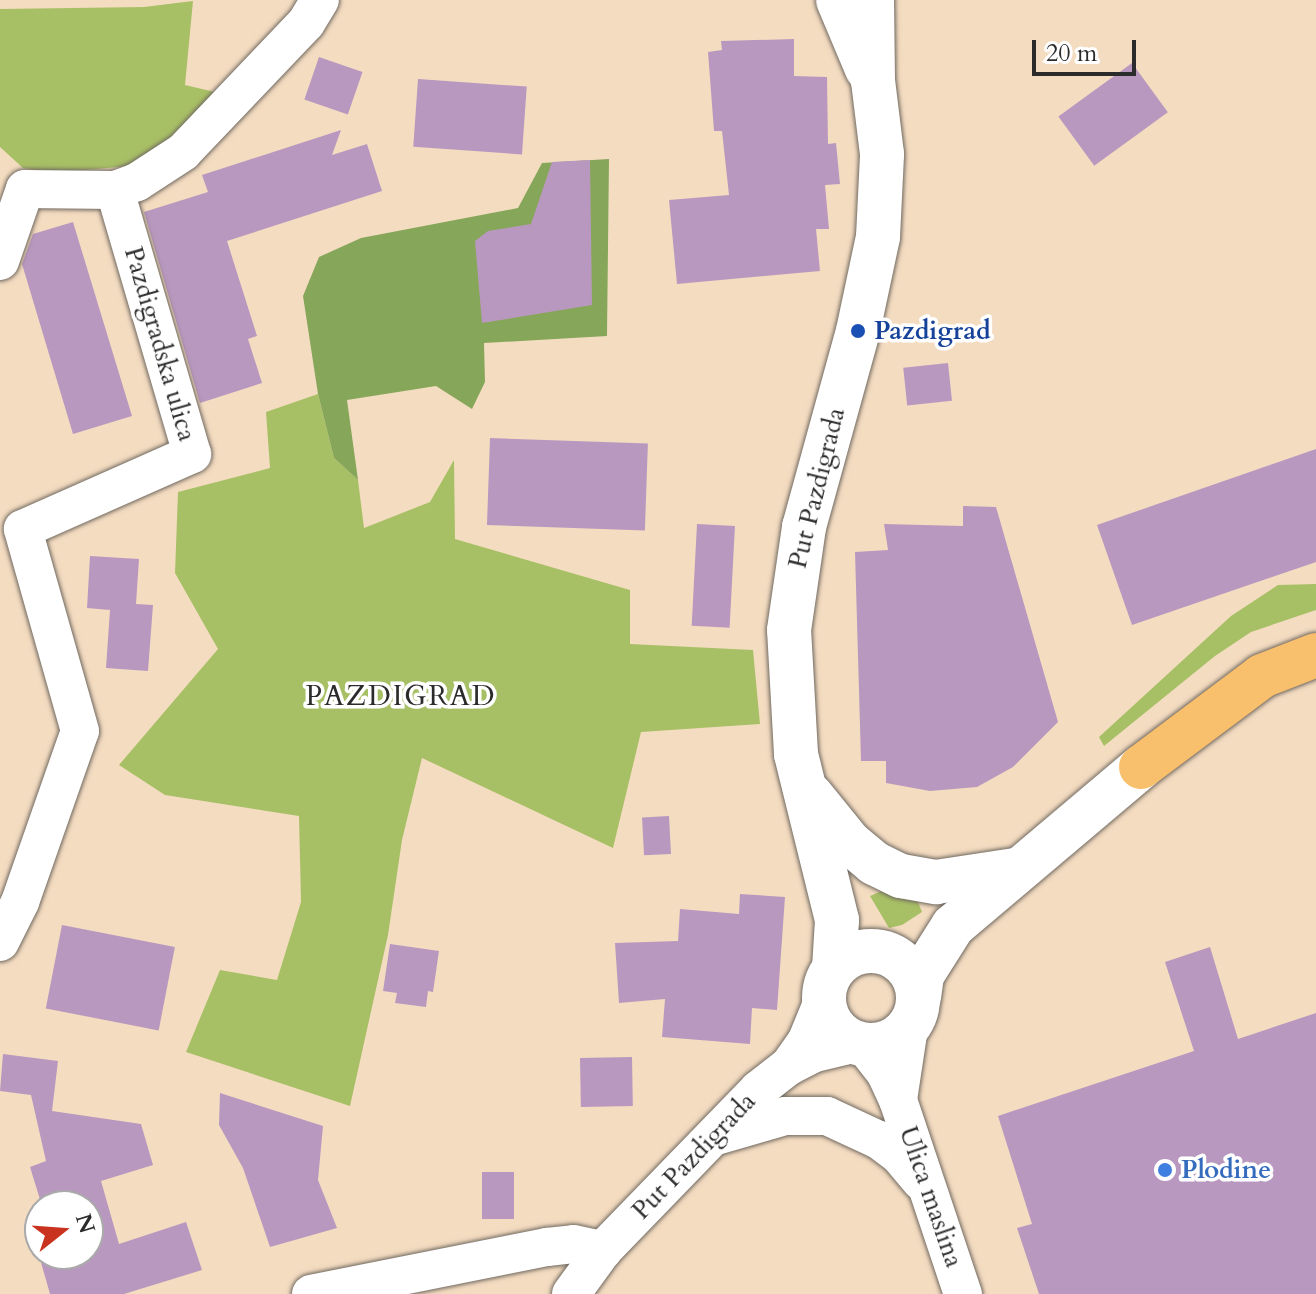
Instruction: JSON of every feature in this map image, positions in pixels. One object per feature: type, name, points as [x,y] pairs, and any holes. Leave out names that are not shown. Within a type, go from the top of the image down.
[{"type":"highway","points":[[1141,767],[1262,676],[1316,655]]},
{"type":"street","points":[[0,261],[25,189],[115,190],[137,182],[183,152],[306,23],[320,0]]},
{"type":"street","name":"Put Pazdigrada","points":[[838,0],[873,81]]},
{"type":"street","name":"Put Pazdigrada","points":[[789,1066],[807,1040],[830,982],[838,943],[832,895],[799,779],[791,716],[789,630],[804,527],[867,294],[878,237],[882,154],[873,81],[872,0]]},
{"type":"street","name":"Pazdigradska ulica","points":[[0,942],[20,902],[80,731],[23,529],[192,454],[115,190]]},
{"type":"street","points":[[953,926],[884,953],[856,953],[830,982],[833,1025],[860,1043],[885,1043],[914,1012],[922,975],[953,926],[1141,767]]},
{"type":"street","points":[[799,779],[849,842],[874,863],[901,876],[936,882],[991,876],[1017,869]]},
{"type":"street","name":"Put Pazdigrada","points":[[832,895],[865,938],[884,953]]},
{"type":"street","points":[[884,953],[908,967],[914,1012]]},
{"type":"street","name":"Ulica maslina","points":[[898,1100],[914,1012]]},
{"type":"street","name":"Put Pazdigrada","points":[[603,1250],[734,1111],[789,1066],[834,1046],[860,1043]]},
{"type":"street","name":"Ulica maslina","points":[[860,1043],[885,1072],[898,1100],[963,1294]]},
{"type":"street","points":[[710,1139],[764,1120],[827,1116],[879,1140],[899,1155],[929,1192]]},
{"type":"street","points":[[311,1294],[547,1247],[574,1244],[603,1250],[571,1294]]},
{"type":"green space","points":[[193,1],[185,85],[219,93],[176,141],[129,166],[54,173],[23,168],[0,147],[0,9],[144,7]]},
{"type":"green space","points":[[609,159],[607,336],[484,343],[485,382],[472,409],[436,386],[347,400],[358,480],[334,458],[318,394],[303,296],[319,257],[361,238],[518,208],[542,163]]},
{"type":"green space","points":[[318,394],[334,458],[358,480],[364,528],[430,502],[454,460],[455,539],[630,590],[630,644],[753,650],[760,724],[641,732],[613,848],[422,758],[402,840],[388,935],[350,1106],[186,1052],[220,970],[277,980],[301,902],[299,816],[165,795],[119,765],[218,649],[175,573],[178,492],[270,468],[266,412]]},
{"type":"green space","points":[[1316,584],[1316,610],[1251,632],[1215,656],[1104,746],[1099,737],[1231,616],[1278,585]]},
{"type":"green space","points":[[884,890],[918,902],[922,912],[902,925],[889,928],[870,896]]},
{"type":"building","points":[[794,39],[794,76],[827,77],[828,144],[836,143],[840,184],[825,185],[829,229],[816,229],[820,271],[677,284],[669,200],[729,195],[722,131],[714,131],[708,52],[722,50],[721,41]]},
{"type":"building","points":[[319,57],[362,72],[348,115],[304,100]]},
{"type":"building","points":[[1132,63],[1168,112],[1094,166],[1058,116]]},
{"type":"building","points":[[418,79],[527,87],[522,154],[413,147]]},
{"type":"building","points":[[341,130],[332,155],[367,144],[382,191],[227,241],[257,336],[248,339],[262,383],[200,403],[144,212],[208,192],[202,175]]},
{"type":"building","points":[[590,160],[592,305],[482,323],[475,241],[488,231],[531,224],[552,162]]},
{"type":"building","points":[[73,222],[132,416],[73,434],[22,264],[33,234]]},
{"type":"building","points":[[948,363],[952,401],[907,405],[903,368]]},
{"type":"building","points":[[490,438],[648,444],[645,530],[487,525]]},
{"type":"building","points":[[1316,449],[1316,562],[1132,625],[1097,525]]},
{"type":"building","points":[[963,506],[996,507],[1058,722],[1013,767],[977,787],[930,791],[886,783],[886,761],[861,761],[855,552],[888,550],[884,524],[963,526]]},
{"type":"building","points":[[697,524],[735,526],[730,628],[692,626]]},
{"type":"building","points":[[90,556],[139,559],[136,604],[153,605],[148,671],[106,668],[110,610],[87,608]]},
{"type":"building","points":[[669,816],[671,854],[644,855],[642,817]]},
{"type":"building","points":[[740,894],[785,897],[777,1010],[752,1008],[750,1044],[662,1037],[665,999],[619,1003],[615,943],[678,941],[680,909],[739,914]]},
{"type":"building","points":[[62,925],[175,947],[159,1030],[46,1008]]},
{"type":"building","points":[[390,944],[439,951],[433,992],[428,991],[426,1007],[395,1003],[397,993],[383,991]]},
{"type":"building","name":"Plodine","points":[[1210,947],[1238,1039],[1316,1013],[1316,1294],[1039,1294],[1017,1228],[1032,1224],[998,1116],[1194,1051],[1165,962]]},
{"type":"building","points":[[3,1054],[58,1061],[52,1111],[141,1124],[153,1165],[101,1181],[104,1190],[37,1190],[30,1167],[46,1161],[31,1095],[0,1091]]},
{"type":"building","points":[[632,1057],[633,1106],[581,1107],[580,1058]]},
{"type":"building","points":[[220,1093],[323,1126],[318,1180],[337,1228],[270,1247],[243,1168],[219,1125]]},
{"type":"building","points":[[482,1172],[514,1172],[514,1219],[482,1219]]},
{"type":"building","points":[[104,1192],[119,1244],[186,1222],[202,1270],[124,1294],[50,1294],[43,1270],[104,1270]]},
{"type":"place","name":"Pazdigrad","points":[[858,331]]},
{"type":"place","name":"Plodine","points":[[1165,1170]]},
{"type":"district","name":"PAZDIGRAD","points":[[401,696]]}]
